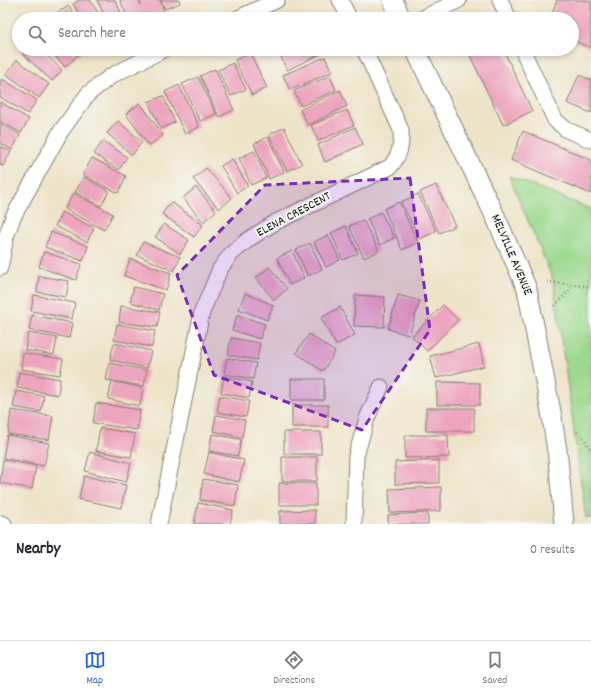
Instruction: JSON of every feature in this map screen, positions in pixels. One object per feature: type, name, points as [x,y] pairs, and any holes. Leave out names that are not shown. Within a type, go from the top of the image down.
[{"type":"street","points":[[251,12],[277,0]]},
{"type":"street","points":[[340,0],[346,12]]},
{"type":"street","points":[[393,0],[398,12]]},
{"type":"street","points":[[435,12],[459,0]]},
{"type":"street","points":[[500,0],[506,12]]},
{"type":"street","points":[[0,268],[6,237],[13,217],[61,131],[88,94],[111,76],[151,56]]},
{"type":"street","name":"ELENA CRESCENT","points":[[159,524],[202,312],[220,270],[232,254],[249,239],[276,222],[390,167],[398,158],[402,145],[401,130],[367,56]]},
{"type":"street","name":"MELVILLE AVENUE","points":[[418,56],[496,218],[527,289],[552,417],[564,524]]},
{"type":"street","points":[[525,56],[555,120],[567,130],[591,140]]},
{"type":"street","points":[[354,524],[356,456],[367,418],[381,387]]},
{"type":"street","points":[[0,523],[4,524]]},
{"type":"path","points":[[547,282],[591,287]]},
{"type":"path","points":[[555,306],[573,285]]},
{"type":"path","points":[[576,432],[583,437],[591,450]]},
{"type":"highlighted area","points":[[410,178],[430,330],[362,430],[214,375],[177,275],[265,185]]},
{"type":"green space","points":[[509,176],[591,209],[591,518],[586,518],[553,279]]},
{"type":"building","points":[[79,0],[90,0],[98,12],[78,12],[73,4]]},
{"type":"building","points":[[97,0],[115,0],[121,12],[103,12]]},
{"type":"building","points":[[120,0],[160,0],[164,10],[160,12],[125,12]]},
{"type":"building","points":[[161,0],[179,0],[180,3],[165,9]]},
{"type":"building","points":[[557,0],[585,0],[591,2],[591,48],[579,43],[579,12],[553,12]]},
{"type":"building","points":[[69,6],[73,12],[58,12]]},
{"type":"building","points":[[25,56],[47,56],[62,70],[52,81]]},
{"type":"building","points":[[55,56],[77,56],[65,67]]},
{"type":"building","points":[[244,56],[251,56],[267,88],[252,95],[235,60]]},
{"type":"building","points":[[280,56],[317,56],[287,70]]},
{"type":"building","points":[[470,56],[506,56],[532,111],[503,125]]},
{"type":"building","points":[[325,57],[332,72],[290,90],[283,75]]},
{"type":"building","points":[[17,60],[49,84],[39,98],[6,74]]},
{"type":"building","points":[[233,63],[246,89],[231,96],[218,70]]},
{"type":"building","points":[[215,69],[234,110],[219,117],[200,76]]},
{"type":"building","points":[[579,75],[591,80],[591,113],[567,103]]},
{"type":"building","points":[[330,76],[336,90],[301,106],[294,91]]},
{"type":"building","points":[[198,77],[216,114],[200,121],[182,84]]},
{"type":"building","points":[[2,79],[37,100],[28,114],[0,97],[0,81]]},
{"type":"building","points":[[179,85],[199,127],[185,134],[165,92]]},
{"type":"building","points":[[340,90],[347,106],[308,125],[300,110]]},
{"type":"building","points":[[163,96],[175,122],[161,129],[148,102]]},
{"type":"building","points":[[0,102],[29,119],[21,133],[0,121]]},
{"type":"building","points":[[140,103],[163,135],[149,146],[126,114]]},
{"type":"building","points":[[347,110],[354,125],[318,141],[311,125]]},
{"type":"building","points":[[118,121],[142,142],[132,155],[107,133]]},
{"type":"building","points":[[0,123],[20,135],[12,150],[0,143]]},
{"type":"building","points":[[284,127],[302,164],[287,171],[269,135]]},
{"type":"building","points":[[355,127],[363,144],[325,162],[318,145]]},
{"type":"building","points":[[523,131],[591,160],[591,194],[511,160]]},
{"type":"building","points":[[268,137],[284,172],[269,179],[254,144]]},
{"type":"building","points":[[103,141],[127,157],[119,170],[94,154]]},
{"type":"building","points":[[0,146],[11,152],[3,166],[0,165]]},
{"type":"building","points":[[254,151],[266,178],[251,185],[239,158]]},
{"type":"building","points":[[92,158],[126,176],[118,193],[83,175]]},
{"type":"building","points":[[232,159],[248,186],[237,193],[221,166]]},
{"type":"building","points":[[206,168],[232,198],[219,209],[193,179]]},
{"type":"building","points":[[84,177],[109,191],[101,206],[75,192]]},
{"type":"building","points":[[436,185],[455,226],[439,233],[420,192]]},
{"type":"building","points":[[196,187],[216,211],[203,222],[183,198]]},
{"type":"building","points":[[73,193],[113,214],[104,230],[65,209]]},
{"type":"building","points":[[418,194],[436,231],[420,239],[401,202]]},
{"type":"building","points":[[171,202],[203,225],[194,237],[162,214]]},
{"type":"building","points":[[399,202],[418,242],[402,250],[384,209]]},
{"type":"building","points":[[62,212],[94,228],[87,242],[55,226]]},
{"type":"building","points":[[381,212],[394,238],[380,245],[367,219]]},
{"type":"building","points":[[363,220],[379,251],[364,258],[349,226]]},
{"type":"building","points":[[164,224],[189,240],[180,254],[155,237]]},
{"type":"building","points":[[346,226],[358,253],[343,260],[331,233]]},
{"type":"building","points":[[51,232],[88,246],[83,261],[45,247]]},
{"type":"building","points":[[328,235],[340,260],[326,267],[314,242]]},
{"type":"building","points":[[143,242],[180,257],[174,271],[137,255]]},
{"type":"building","points":[[310,243],[322,269],[308,276],[296,250]]},
{"type":"building","points":[[292,251],[304,278],[290,285],[277,258]]},
{"type":"building","points":[[44,252],[81,264],[76,280],[39,267]]},
{"type":"building","points":[[130,259],[171,273],[166,290],[124,276]]},
{"type":"building","points":[[269,267],[287,289],[274,300],[256,278]]},
{"type":"building","points":[[39,276],[69,281],[66,297],[37,292]]},
{"type":"building","points":[[134,287],[163,294],[159,310],[130,302]]},
{"type":"building","points":[[245,293],[273,305],[267,320],[239,309]]},
{"type":"building","points":[[34,295],[75,303],[72,319],[31,311]]},
{"type":"building","points":[[355,295],[385,297],[384,327],[354,326]]},
{"type":"building","points":[[398,295],[420,301],[409,335],[388,329]]},
{"type":"building","points":[[443,305],[458,320],[427,351],[412,336]]},
{"type":"building","points":[[121,306],[160,312],[157,327],[119,322]]},
{"type":"building","points":[[340,307],[355,335],[336,345],[321,318]]},
{"type":"building","points":[[32,315],[72,323],[69,338],[29,330]]},
{"type":"building","points":[[237,315],[265,324],[260,339],[232,330]]},
{"type":"building","points":[[117,324],[155,331],[152,347],[114,340]]},
{"type":"building","points":[[28,333],[57,338],[54,355],[25,350]]},
{"type":"building","points":[[309,334],[335,352],[323,371],[296,353]]},
{"type":"building","points":[[231,338],[260,343],[257,360],[228,355]]},
{"type":"building","points":[[114,343],[151,351],[147,368],[110,360]]},
{"type":"building","points":[[479,344],[484,366],[436,378],[430,356]]},
{"type":"building","points":[[23,353],[63,359],[60,375],[21,369]]},
{"type":"building","points":[[227,358],[256,363],[253,379],[224,374]]},
{"type":"building","points":[[109,363],[147,370],[144,386],[106,380]]},
{"type":"building","points":[[19,372],[60,379],[58,395],[17,388]]},
{"type":"building","points":[[224,376],[252,382],[249,398],[221,393]]},
{"type":"building","points":[[291,379],[324,379],[324,400],[291,400]]},
{"type":"building","points":[[112,381],[143,388],[140,406],[108,399]]},
{"type":"building","points":[[437,382],[480,383],[480,405],[437,405]]},
{"type":"building","points":[[16,391],[44,396],[41,412],[13,407]]},
{"type":"building","points":[[220,396],[249,401],[246,417],[217,412]]},
{"type":"building","points":[[96,403],[140,410],[137,430],[93,423]]},
{"type":"building","points":[[292,405],[328,405],[328,427],[292,427]]},
{"type":"building","points":[[426,408],[474,408],[474,431],[426,431]]},
{"type":"building","points":[[11,410],[53,416],[49,440],[8,434]]},
{"type":"building","points":[[216,415],[245,420],[242,437],[213,431]]},
{"type":"building","points":[[100,428],[135,434],[131,457],[96,451]]},
{"type":"building","points":[[284,432],[321,432],[321,454],[284,454]]},
{"type":"building","points":[[212,434],[241,439],[238,456],[209,451]]},
{"type":"building","points":[[7,435],[49,443],[44,466],[3,458]]},
{"type":"building","points":[[405,435],[448,435],[449,457],[405,458]]},
{"type":"building","points":[[90,452],[131,463],[126,482],[85,471]]},
{"type":"building","points":[[209,452],[244,460],[239,482],[204,474]]},
{"type":"building","points":[[282,457],[317,457],[317,481],[282,481]]},
{"type":"building","points":[[3,460],[36,466],[32,489],[0,483]]},
{"type":"building","points":[[439,460],[439,483],[395,484],[395,462]]},
{"type":"building","points":[[84,476],[126,485],[121,508],[79,499]]},
{"type":"building","points":[[203,479],[238,485],[235,506],[200,500]]},
{"type":"building","points":[[279,483],[316,483],[316,505],[279,505]]},
{"type":"building","points":[[441,487],[441,511],[390,513],[389,489]]},
{"type":"building","points":[[198,503],[233,510],[230,524],[194,524]]},
{"type":"building","points":[[315,510],[315,524],[280,524],[280,511]]},
{"type":"building","points":[[428,513],[428,524],[388,524],[388,515]]}]
